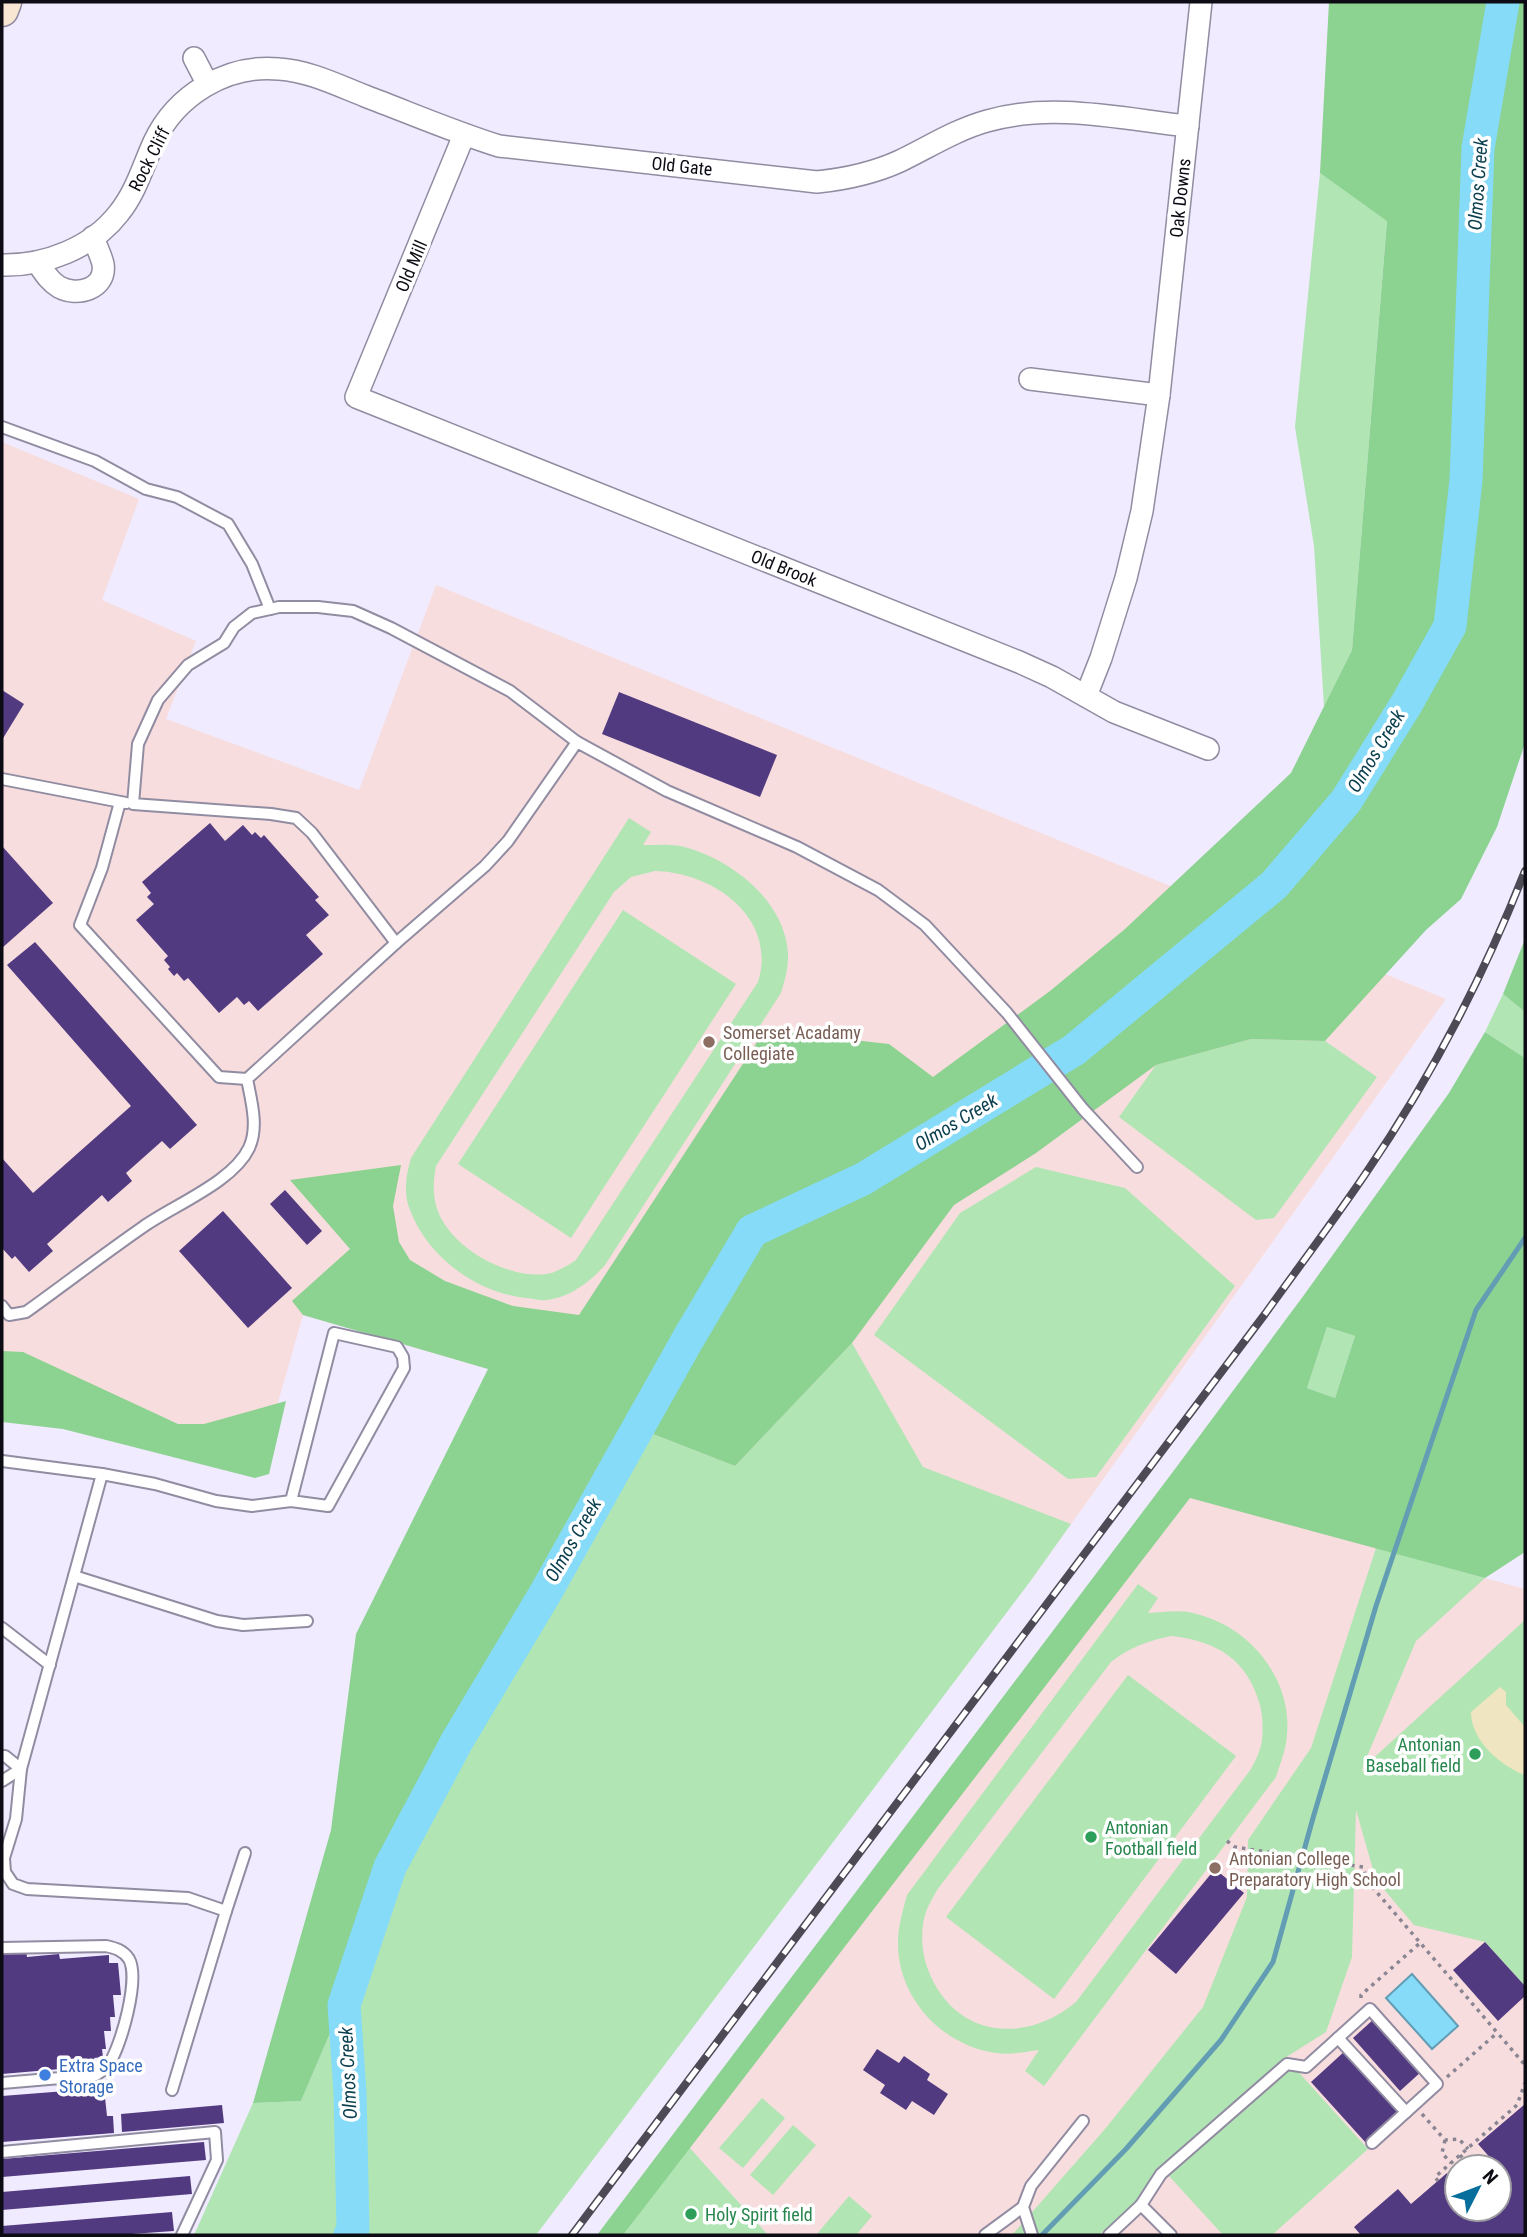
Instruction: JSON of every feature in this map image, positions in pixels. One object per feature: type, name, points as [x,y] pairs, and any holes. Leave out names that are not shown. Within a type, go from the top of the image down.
[{"type":"main road","points":[[2,10],[5,2]]},
{"type":"street","name":"Oak Downs","points":[[1086,696],[1126,578],[1142,511],[1159,395],[1201,2]]},
{"type":"street","points":[[194,58],[207,83]]},
{"type":"street","name":"Old Gate","points":[[207,83],[222,76],[277,68],[300,72],[499,146],[817,182],[839,180],[881,169],[965,127],[1015,115],[1073,114],[1188,127]]},
{"type":"street","name":"Rock Cliff","points":[[2,265],[20,266],[76,248],[119,214],[134,191],[155,139],[184,101],[207,83]]},
{"type":"street","name":"Old Mill","points":[[356,397],[464,135]]},
{"type":"street","points":[[37,262],[51,281],[62,289],[72,292],[85,291],[98,283],[102,276],[103,264],[93,237]]},
{"type":"street","points":[[1030,379],[1159,395]]},
{"type":"street","name":"Old Brook","points":[[356,397],[1019,662],[1114,712],[1208,749]]},
{"type":"lane","points":[[2,427],[95,461],[146,489],[177,497],[228,524],[252,564],[270,609]]},
{"type":"lane","points":[[133,804],[138,744],[158,700],[188,665],[224,643],[234,627],[252,613],[270,609],[318,607],[352,611],[391,628],[510,691],[577,742],[667,790],[797,847],[877,890],[925,925],[1007,1013],[1074,1098],[1137,1167]]},
{"type":"lane","points":[[120,802],[102,868],[80,925],[219,1077],[247,1079],[485,866],[508,841],[577,742]]},
{"type":"lane","points":[[2,779],[133,804],[234,810],[296,818],[312,833],[397,943]]},
{"type":"lane","points":[[4,1314],[26,1312],[145,1225],[222,1177],[241,1161],[251,1146],[254,1128],[247,1079]]},
{"type":"lane","points":[[2,1461],[102,1474],[216,1501],[252,1506],[291,1501],[328,1506],[404,1368],[403,1357],[397,1347],[334,1333],[291,1501]]},
{"type":"lane","points":[[102,1474],[22,1769],[16,1818],[4,1858],[8,1884],[27,1889],[188,1898],[226,1911]]},
{"type":"lane","points":[[74,1576],[217,1621],[243,1625],[307,1621]]},
{"type":"lane","points":[[2,1628],[50,1665]]},
{"type":"lane","points":[[2,1756],[22,1769]]},
{"type":"lane","points":[[2,1781],[22,1769]]},
{"type":"lane","points":[[172,2090],[245,1853]]},
{"type":"lane","points":[[2,1948],[116,1948],[128,1959],[133,1977],[128,2008],[116,2048],[103,2070],[96,2075],[2,2083]]},
{"type":"lane","points":[[1109,2235],[1141,2205],[1161,2174],[1287,2064],[1306,2067],[1370,2008],[1437,2084],[1372,2143]]},
{"type":"lane","points":[[1338,2038],[1410,2108]]},
{"type":"lane","points":[[985,2235],[1023,2207],[1031,2186],[1083,2121]]},
{"type":"lane","points":[[2,2151],[215,2132],[217,2160],[182,2235]]},
{"type":"lane","points":[[1141,2205],[1171,2235]]},
{"type":"lane","points":[[1023,2207],[1032,2235]]},
{"type":"path","points":[[1227,1841],[1235,1847],[1363,1867],[1368,1882],[1525,2065]]},
{"type":"path","points":[[1357,2021],[1361,1994],[1420,1943]]},
{"type":"path","points":[[1437,2084],[1498,2033]]},
{"type":"path","points":[[1462,2153],[1517,2105],[1525,2083]]},
{"type":"path","points":[[1410,2108],[1445,2140],[1459,2139],[1468,2148]]},
{"type":"path","points":[[1443,2154],[1445,2140]]},
{"type":"path","points":[[1438,2181],[1435,2177],[1443,2170]]},
{"type":"shaded area","name":"Somerset Acadamy Collegiate","points":[[2,442],[139,499],[102,600],[196,641],[166,719],[359,790],[436,585],[1446,999],[1029,1583],[488,1369],[303,1315],[263,1455],[2,1388]]},
{"type":"shaded area","name":"Antonian College Preparatory High School","points":[[1190,1497],[1525,1589],[1525,2235],[768,2235],[689,2147]]},
{"type":"green space","points":[[1329,2],[1525,2],[1525,743],[1497,827],[1461,899],[1426,930],[1325,1041],[1251,1039],[1156,1065],[1036,1153],[954,1205],[852,1343],[735,1466],[648,1432],[502,1684],[384,1907],[301,2101],[253,2103],[331,1830],[356,1634],[488,1369],[303,1315],[292,1301],[350,1249],[290,1180],[401,1165],[393,1206],[399,1242],[410,1260],[445,1281],[513,1306],[579,1315],[765,1030],[889,1044],[933,1077],[1050,991],[1125,929],[1291,773],[1352,650],[1387,221],[1320,173]]},
{"type":"green space","points":[[1320,173],[1387,220],[1352,650],[1324,707],[1314,546],[1295,427]]},
{"type":"green space","points":[[629,818],[651,832],[643,845],[685,847],[723,863],[752,885],[775,912],[783,928],[788,951],[781,993],[605,1265],[579,1288],[555,1299],[525,1298],[488,1288],[456,1269],[429,1243],[410,1210],[406,1184],[411,1158]],"holes":[[[655,871],[677,873],[718,889],[735,902],[749,919],[758,937],[762,959],[758,982],[576,1260],[547,1274],[516,1272],[500,1267],[470,1250],[447,1227],[435,1202],[436,1166],[614,892],[631,877]]]},
{"type":"green space","points":[[623,910],[736,984],[571,1238],[458,1164]]},
{"type":"green space","points":[[1525,939],[1525,1012],[1503,994]]},
{"type":"green space","points":[[1503,994],[1525,1012],[1525,1058],[1485,1032]]},
{"type":"green space","points":[[1485,1032],[1525,1058],[1525,1552],[1485,1578],[1190,1498],[623,2235],[597,2235],[1172,1473],[1449,1093]],"holes":[[[1327,1327],[1355,1336],[1335,1398],[1307,1388]]]},
{"type":"green space","points":[[1251,1039],[1325,1041],[1377,1077],[1274,1218],[1256,1220],[1119,1117],[1156,1065]]},
{"type":"green space","points":[[1036,1167],[1125,1188],[1235,1286],[1096,1477],[1068,1479],[874,1335],[960,1213]]},
{"type":"green space","points":[[1327,1327],[1355,1336],[1335,1398],[1307,1388]]},
{"type":"green space","points":[[852,1343],[923,1467],[1071,1524],[1029,1583],[536,2235],[194,2235],[253,2103],[301,2101],[384,1907],[502,1684],[648,1432],[735,1466]]},
{"type":"green space","points":[[2,1351],[23,1352],[178,1424],[204,1424],[286,1401],[269,1474],[255,1478],[63,1429],[2,1422]]},
{"type":"green space","points":[[1376,1548],[1485,1578],[1416,1641],[1362,1772],[1368,1763],[1525,1620],[1525,1986],[1485,1942],[1414,1925],[1376,1880],[1356,1810],[1352,1957],[1326,2032],[1288,2056],[1157,2169],[1137,2201],[1099,2235],[1012,2235],[1105,2129],[1203,2007],[1247,1897],[1248,1840],[1311,1748]]},
{"type":"green space","points":[[1138,1584],[1158,1598],[1148,1613],[1185,1612],[1217,1621],[1251,1644],[1275,1676],[1283,1694],[1287,1714],[1287,1735],[1276,1777],[1044,2086],[1025,2071],[1039,2050],[1007,2054],[976,2048],[958,2040],[926,2016],[905,1982],[900,1962],[898,1942],[907,1895]],"holes":[[[1171,1636],[1202,1642],[1228,1655],[1238,1664],[1254,1689],[1260,1705],[1263,1733],[1260,1749],[1251,1769],[1076,2002],[1055,2016],[1034,2025],[1012,2029],[991,2027],[971,2020],[953,2008],[938,1990],[925,1960],[923,1923],[937,1890],[1111,1662],[1132,1648],[1155,1640]]]},
{"type":"green space","name":"Antonian Football field","points":[[1128,1675],[1236,1756],[1054,1999],[946,1917]]},
{"type":"green space","points":[[1292,2065],[1368,2149],[1272,2235],[1223,2235],[1169,2176]]},
{"type":"green space","points":[[762,2098],[785,2118],[743,2168],[719,2148]]},
{"type":"green space","points":[[793,2125],[816,2145],[773,2195],[750,2175]]},
{"type":"green space","points":[[689,2147],[768,2235],[623,2235]]},
{"type":"green space","points":[[849,2196],[872,2216],[856,2235],[816,2235]]},
{"type":"sand","points":[[1500,1687],[1506,1692],[1506,1705],[1525,1727],[1525,1775],[1497,1759],[1482,1742],[1472,1723],[1471,1712]]},
{"type":"water","points":[[1412,1974],[1458,2026],[1432,2049],[1386,1998]]},
{"type":"building","points":[[2,690],[24,704],[2,740]]},
{"type":"building","points":[[619,692],[777,755],[760,797],[602,734]]},
{"type":"building","points":[[210,823],[225,841],[243,825],[252,835],[255,832],[261,838],[264,835],[319,897],[315,900],[329,915],[306,935],[323,954],[258,1011],[249,1001],[244,1005],[237,997],[219,1013],[188,978],[184,981],[177,973],[174,976],[164,960],[168,956],[136,920],[154,904],[147,897],[151,893],[142,882]]},
{"type":"building","points":[[2,846],[53,903],[2,948]]},
{"type":"building","points":[[35,942],[197,1125],[170,1149],[162,1141],[126,1173],[132,1181],[108,1202],[102,1195],[47,1244],[53,1251],[29,1272],[15,1256],[12,1259],[2,1248],[2,1158],[33,1193],[131,1106],[7,965]]},
{"type":"building","points":[[285,1190],[322,1231],[307,1245],[270,1204]]},
{"type":"building","points":[[223,1211],[292,1288],[248,1328],[179,1251]]},
{"type":"building","points":[[1215,1869],[1244,1893],[1176,1974],[1148,1950]]},
{"type":"building","points":[[1485,1942],[1525,1986],[1525,1996],[1498,2021],[1453,1970]]},
{"type":"building","points":[[26,1951],[27,1957],[59,1954],[60,1959],[109,1955],[109,1963],[118,1963],[121,1995],[113,1995],[115,2017],[110,2017],[111,2031],[104,2031],[106,2049],[102,2049],[103,2057],[94,2058],[95,2066],[2,2074],[2,1953]]},
{"type":"building","points":[[1375,2018],[1422,2071],[1400,2091],[1353,2038]]},
{"type":"building","points":[[877,2049],[899,2063],[904,2056],[930,2074],[927,2080],[948,2094],[934,2115],[912,2101],[906,2110],[880,2093],[885,2085],[863,2070]]},
{"type":"building","points":[[1346,2050],[1401,2112],[1366,2143],[1311,2082]]},
{"type":"building","points":[[104,2088],[107,2116],[113,2116],[114,2133],[2,2142],[2,2096]]},
{"type":"building","points":[[1525,2104],[1525,2235],[1358,2235],[1360,2234],[1354,2227],[1398,2189],[1411,2204],[1443,2176],[1443,2223],[1513,2223],[1513,2153],[1486,2153],[1478,2144]]},
{"type":"building","points":[[222,2105],[224,2123],[122,2132],[121,2114]]},
{"type":"building","points":[[204,2142],[206,2160],[2,2177],[2,2159]]},
{"type":"building","points":[[190,2176],[192,2194],[2,2210],[2,2192]]},
{"type":"building","points":[[172,2212],[174,2231],[117,2235],[2,2235],[2,2226]]},
{"type":"waterway","name":"Olmos Creek","points":[[350,2235],[353,2229],[350,2092],[344,2005],[390,1867],[457,1741],[546,1592],[752,1231],[863,1179],[1074,1050],[1274,885],[1346,801],[1407,703],[1450,626],[1466,480],[1478,148],[1503,2]]},
{"type":"waterway","points":[[1042,2235],[1126,2149],[1221,2040],[1273,1962],[1376,1606],[1476,1310],[1525,1238]]},
{"type":"railway","points":[[572,2235],[1265,1314],[1352,1194],[1411,1103],[1453,1028],[1509,911],[1525,871]]},
{"type":"place","name":"Somerset Acadamy Collegiate","points":[[709,1042]]},
{"type":"place","name":"Antonian Baseball field","points":[[1475,1754]]},
{"type":"place","name":"Antonian Football field","points":[[1091,1837]]},
{"type":"place","name":"Antonian College Preparatory High School","points":[[1215,1868]]},
{"type":"place","name":"Extra Space Storage","points":[[45,2075]]},
{"type":"place","name":"Holy Spirit field","points":[[691,2214]]}]
